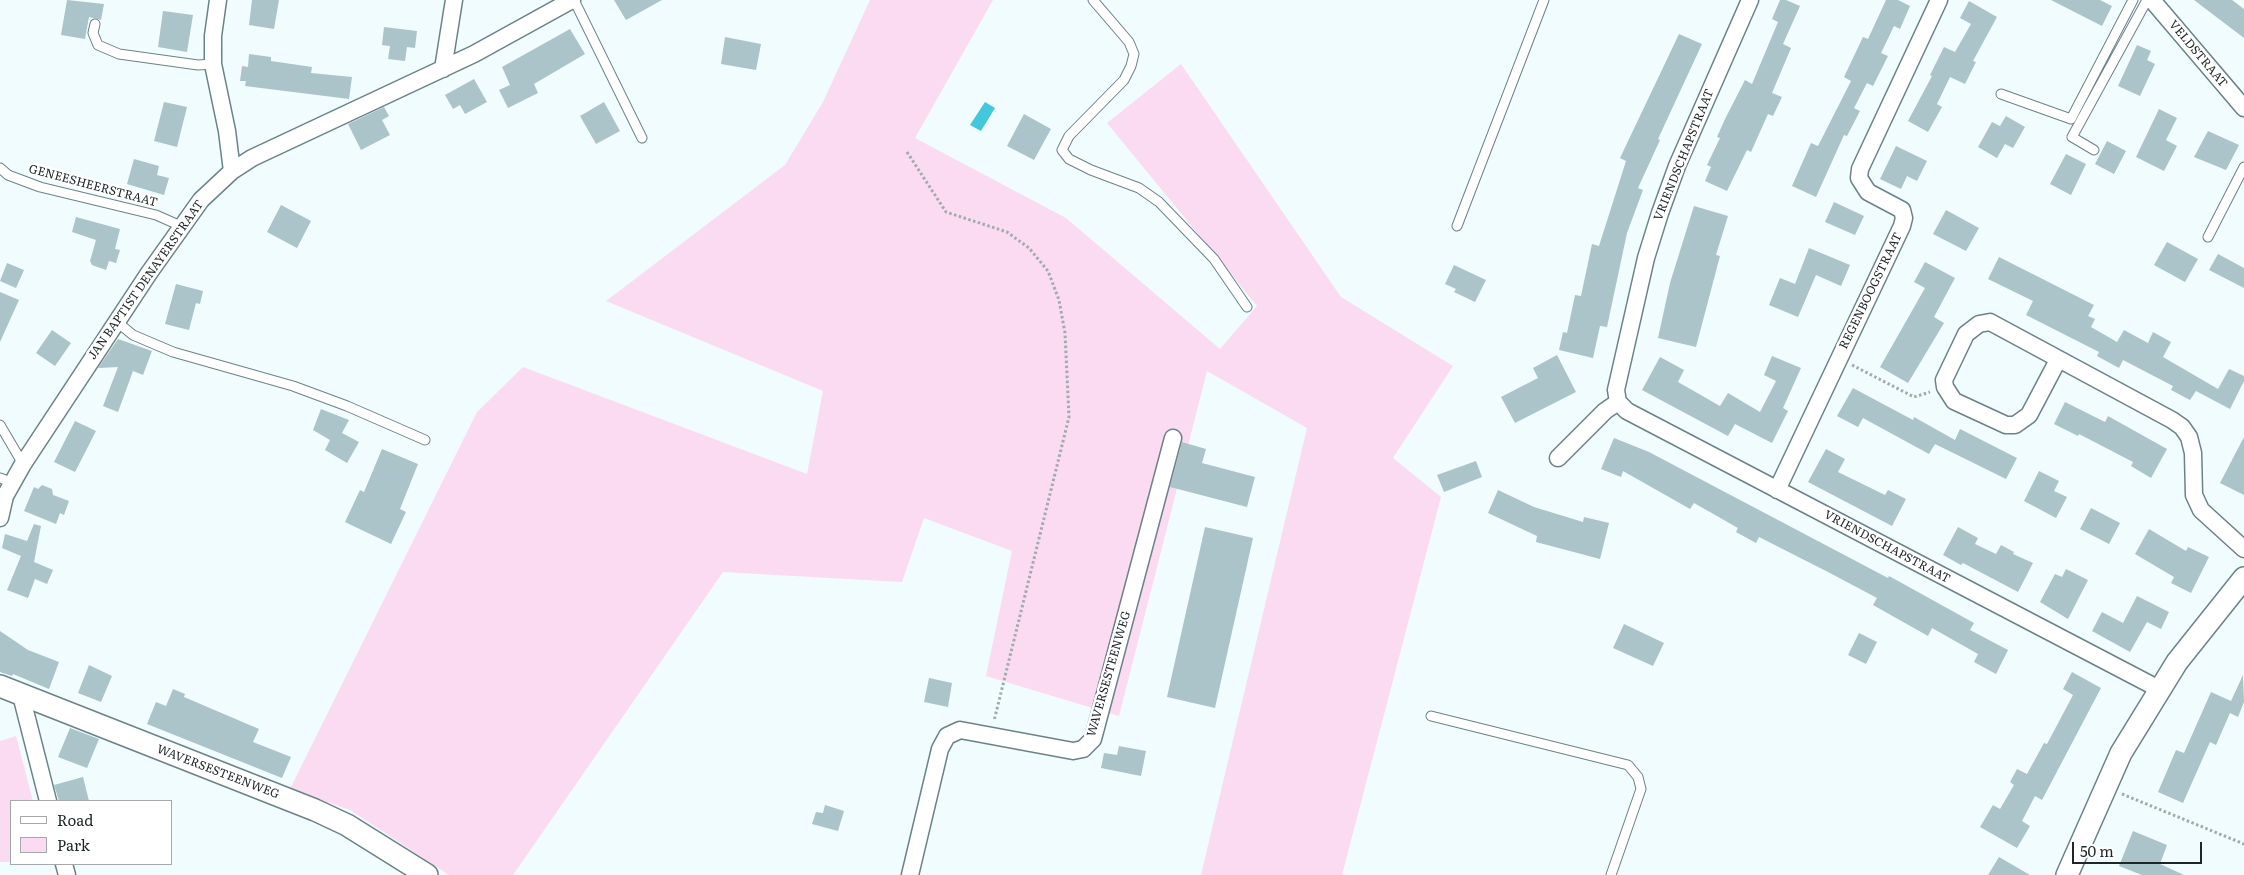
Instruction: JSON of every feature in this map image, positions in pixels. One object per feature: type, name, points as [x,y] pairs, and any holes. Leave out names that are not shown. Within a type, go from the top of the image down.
[{"type":"street","points":[[218,0],[213,36],[213,64],[227,131],[232,171]]},
{"type":"street","points":[[443,69],[454,0]]},
{"type":"street","name":"JAN BAPTIST DENAYERSTRAAT","points":[[0,518],[5,496],[6,480],[23,464],[181,226],[201,200],[232,171],[260,154],[443,69],[573,0]]},
{"type":"street","name":"VRIENDSCHAPSTRAAT","points":[[1750,0],[1677,166],[1660,213],[1646,258],[1616,390],[1618,402],[1627,411],[2159,689]]},
{"type":"street","name":"REGENBOOGSTRAAT","points":[[1777,490],[1904,218],[1902,210],[1868,192],[1859,178],[1860,169],[1939,0]]},
{"type":"street","name":"VELDSTRAAT","points":[[2152,0],[2244,108]]},
{"type":"street","points":[[2058,360],[2029,414],[2015,425],[2006,425],[1954,401],[1944,387],[1944,380],[1966,334],[1979,324],[1990,322],[2182,427],[2189,437],[2193,453],[2194,496],[2201,510],[2244,549]]},
{"type":"street","points":[[1558,458],[1604,411],[1618,402]]},
{"type":"street","name":"WAVERSESTEENWEG","points":[[910,875],[940,749],[947,736],[960,730],[1073,751],[1083,749],[1093,739],[1174,438]]},
{"type":"street","points":[[2068,875],[2121,753],[2159,689],[2199,633],[2244,578]]},
{"type":"street","name":"WAVERSESTEENWEG","points":[[0,686],[315,810],[347,826],[427,875]]},
{"type":"street","points":[[21,695],[48,800]]},
{"type":"lane","points":[[573,0],[642,138]]},
{"type":"lane","points":[[1093,0],[1129,42],[1134,54],[1131,66],[1124,80],[1069,136],[1062,150],[1069,159],[1091,170],[1139,188],[1159,202],[1214,259],[1247,306]]},
{"type":"lane","points":[[1457,226],[1544,0]]},
{"type":"lane","points":[[2001,94],[2071,119],[2133,0]]},
{"type":"lane","points":[[2094,150],[2072,137],[2147,0]]},
{"type":"lane","points":[[95,24],[93,33],[98,45],[119,54],[198,65],[213,64]]},
{"type":"lane","points":[[2208,236],[2244,167]]},
{"type":"lane","name":"GENEESHEERSTRAAT","points":[[0,168],[8,175],[40,187],[156,215],[181,226]]},
{"type":"lane","points":[[117,322],[133,335],[173,352],[293,386],[347,406],[425,440]]},
{"type":"lane","points":[[0,425],[23,464]]},
{"type":"lane","points":[[1431,716],[1628,765],[1638,778],[1641,789],[1611,875]]},
{"type":"path","points":[[907,152],[946,212],[1007,232],[1029,248],[1048,271],[1059,300],[1065,333],[1069,417],[991,736]]},
{"type":"path","points":[[1838,358],[1914,397],[1944,387]]},
{"type":"path","points":[[2105,787],[2244,844]]},
{"type":"green space","points":[[870,0],[993,0],[915,138],[1066,218],[1220,349],[1257,306],[1107,123],[1181,64],[1341,297],[1453,366],[1393,458],[1441,497],[1342,875],[1201,875],[1307,428],[1207,371],[1119,716],[986,676],[1012,551],[924,518],[902,582],[723,572],[513,875],[449,875],[350,810],[290,789],[477,412],[523,367],[807,474],[823,391],[606,301],[785,165],[823,102]]},
{"type":"green space","points":[[16,736],[33,800],[10,800],[10,862],[0,862],[0,741]]},
{"type":"water","points":[[985,102],[995,108],[981,131],[970,125]]},
{"type":"building","points":[[67,0],[104,4],[101,20],[89,17],[85,39],[61,35]]},
{"type":"building","points":[[252,0],[279,0],[274,29],[249,25]]},
{"type":"building","points":[[614,0],[662,0],[626,20]]},
{"type":"building","points":[[1780,0],[1786,0],[1800,6],[1783,44],[1791,48],[1772,93],[1782,97],[1773,116],[1768,114],[1751,152],[1747,150],[1727,191],[1705,181],[1711,167],[1707,165],[1720,138],[1717,137],[1725,119],[1745,80],[1752,84],[1778,22],[1772,19]]},
{"type":"building","points":[[1886,0],[1898,0],[1910,6],[1900,29],[1894,26],[1881,53],[1888,56],[1873,86],[1867,83],[1854,108],[1860,111],[1847,136],[1844,135],[1816,197],[1792,186],[1811,143],[1818,146],[1851,81],[1844,77],[1863,37],[1868,39]]},
{"type":"building","points":[[2051,0],[2100,0],[2112,6],[2102,26]]},
{"type":"building","points":[[2194,0],[2232,0],[2244,9],[2244,38]]},
{"type":"building","points":[[1969,1],[1997,17],[1973,61],[1976,62],[1965,84],[1950,77],[1937,104],[1942,107],[1928,132],[1908,121],[1932,76],[1930,75],[1944,47],[1955,52],[1971,24],[1960,18]]},
{"type":"building","points":[[163,11],[193,15],[187,52],[158,47]]},
{"type":"building","points":[[384,27],[417,31],[415,48],[407,47],[405,61],[388,59],[390,46],[382,45]]},
{"type":"building","points":[[570,29],[585,54],[534,84],[538,93],[508,108],[499,90],[510,85],[502,67]]},
{"type":"building","points":[[1679,34],[1702,44],[1658,139],[1660,140],[1638,188],[1643,190],[1627,233],[1607,327],[1600,326],[1593,358],[1559,350],[1563,332],[1567,333],[1575,295],[1581,296],[1592,244],[1599,246],[1626,161],[1620,158]]},
{"type":"building","points":[[725,37],[761,44],[756,70],[721,64]]},
{"type":"building","points":[[2137,45],[2151,51],[2147,60],[2155,64],[2140,96],[2118,86]]},
{"type":"building","points":[[249,54],[271,57],[271,61],[312,67],[311,73],[352,77],[349,99],[245,86],[246,81],[240,81],[242,66],[248,67]]},
{"type":"building","points":[[474,79],[487,102],[465,114],[460,105],[453,109],[445,95]]},
{"type":"building","points":[[164,102],[187,107],[177,147],[154,141]]},
{"type":"building","points":[[604,102],[620,131],[596,144],[580,116]]},
{"type":"building","points":[[384,107],[389,116],[382,120],[390,135],[361,150],[348,124]]},
{"type":"building","points":[[2159,109],[2177,118],[2166,140],[2177,146],[2164,171],[2136,157]]},
{"type":"building","points":[[1024,114],[1051,129],[1034,160],[1007,146]]},
{"type":"building","points":[[2006,116],[2025,127],[2013,148],[2005,144],[1997,158],[1978,147],[1992,122],[2000,126]]},
{"type":"building","points":[[2208,131],[2239,145],[2226,170],[2194,157]]},
{"type":"building","points":[[2107,141],[2126,151],[2114,174],[2095,164]]},
{"type":"building","points":[[1896,146],[1927,161],[1917,181],[1907,176],[1901,189],[1880,179]]},
{"type":"building","points":[[2066,154],[2086,164],[2071,195],[2050,184]]},
{"type":"building","points":[[134,159],[159,166],[157,175],[169,178],[164,195],[127,184]]},
{"type":"building","points":[[1834,202],[1864,216],[1855,235],[1825,222]]},
{"type":"building","points":[[281,205],[311,221],[297,248],[267,232]]},
{"type":"building","points":[[1694,206],[1728,216],[1716,255],[1720,256],[1696,347],[1658,338],[1670,283]]},
{"type":"building","points":[[1946,210],[1979,228],[1966,251],[1933,234]]},
{"type":"building","points":[[76,217],[120,229],[115,249],[120,250],[116,263],[109,261],[106,270],[92,265],[90,261],[96,240],[72,232]]},
{"type":"building","points":[[2167,242],[2198,259],[2185,282],[2154,265]]},
{"type":"building","points":[[1809,248],[1850,265],[1841,286],[1816,275],[1798,317],[1769,305],[1780,278],[1795,284]]},
{"type":"building","points":[[2218,254],[2244,268],[2244,288],[2209,270]]},
{"type":"building","points":[[1999,257],[2094,305],[2088,316],[2095,319],[2091,327],[2117,342],[2124,330],[2148,343],[2153,332],[2171,342],[2163,357],[2218,389],[2229,369],[2244,376],[2244,381],[2230,409],[2196,391],[2190,400],[2171,390],[2173,386],[2123,360],[2119,368],[2097,356],[2099,352],[2026,315],[2033,301],[1988,279]]},
{"type":"building","points":[[1925,262],[1955,278],[1934,317],[1944,323],[1908,383],[1880,367],[1925,288],[1914,282]]},
{"type":"building","points":[[7,263],[24,270],[16,288],[0,281]]},
{"type":"building","points":[[1454,265],[1486,280],[1475,302],[1454,292],[1456,289],[1445,284]]},
{"type":"building","points":[[176,284],[203,291],[200,304],[196,303],[189,330],[165,324]]},
{"type":"building","points":[[0,292],[19,300],[0,342]]},
{"type":"building","points":[[52,330],[71,343],[55,366],[36,353]]},
{"type":"building","points":[[118,339],[152,351],[143,375],[133,371],[118,412],[103,406],[118,367],[98,368]]},
{"type":"building","points":[[1557,355],[1576,392],[1515,423],[1501,397],[1538,378],[1533,368]]},
{"type":"building","points":[[1772,356],[1801,368],[1783,408],[1788,411],[1772,443],[1735,424],[1728,436],[1642,390],[1660,357],[1684,370],[1678,382],[1720,406],[1728,393],[1760,412],[1776,381],[1764,375]]},
{"type":"building","points":[[1853,388],[1913,420],[1914,417],[1955,440],[1960,429],[2017,458],[2006,479],[1935,444],[1929,454],[1863,418],[1858,427],[1837,416]]},
{"type":"building","points":[[2065,402],[2105,422],[2108,416],[2167,449],[2151,478],[2131,466],[2133,462],[2079,434],[2078,436],[2054,424]]},
{"type":"building","points":[[321,409],[349,420],[342,433],[359,442],[347,463],[325,450],[330,440],[313,430]]},
{"type":"building","points":[[75,421],[96,431],[75,472],[54,462]]},
{"type":"building","points":[[2244,437],[2244,495],[2220,483]]},
{"type":"building","points":[[1614,438],[1649,452],[1888,578],[1889,576],[1974,623],[1970,630],[2008,650],[1996,674],[1974,662],[1978,654],[1932,628],[1928,636],[1873,605],[1877,598],[1828,572],[1759,537],[1756,543],[1736,532],[1738,528],[1694,503],[1690,509],[1623,471],[1621,477],[1601,469]]},
{"type":"building","points":[[1182,442],[1206,449],[1202,463],[1255,477],[1247,507],[1170,487]]},
{"type":"building","points":[[382,449],[418,464],[400,509],[406,512],[391,544],[345,522],[360,490],[364,492]]},
{"type":"building","points":[[1826,449],[1845,459],[1838,472],[1885,495],[1888,490],[1906,499],[1892,526],[1808,482]]},
{"type":"building","points":[[1476,461],[1482,477],[1444,492],[1437,475]]},
{"type":"building","points":[[2039,471],[2059,481],[2054,491],[2067,497],[2056,518],[2024,501]]},
{"type":"building","points":[[42,485],[52,489],[53,495],[69,501],[64,515],[60,513],[56,524],[24,511],[34,487],[38,489]]},
{"type":"building","points":[[1498,490],[1534,507],[1583,522],[1584,517],[1609,523],[1600,559],[1536,542],[1537,536],[1488,513]]},
{"type":"building","points":[[2091,508],[2120,523],[2109,544],[2080,529]]},
{"type":"building","points":[[34,524],[41,526],[34,562],[53,570],[47,584],[35,579],[28,598],[7,590],[21,556],[2,548],[5,534],[27,541]]},
{"type":"building","points":[[1205,527],[1253,538],[1215,708],[1167,697]]},
{"type":"building","points":[[1958,527],[1978,538],[1975,544],[1996,554],[2001,545],[2014,552],[2013,554],[2033,563],[2018,592],[1963,563],[1961,565],[1943,555]]},
{"type":"building","points":[[2149,529],[2186,551],[2188,547],[2209,557],[2191,593],[2171,583],[2174,577],[2135,554]]},
{"type":"building","points":[[2066,569],[2088,580],[2068,619],[2040,602],[2055,574],[2062,577]]},
{"type":"building","points":[[2137,596],[2169,612],[2161,629],[2147,622],[2130,652],[2092,631],[2102,612],[2123,623]]},
{"type":"building","points":[[1624,624],[1664,643],[1653,666],[1613,648]]},
{"type":"building","points":[[0,631],[28,650],[59,662],[49,689],[13,674],[12,676],[0,672]]},
{"type":"building","points":[[1859,633],[1877,642],[1866,664],[1848,655]]},
{"type":"building","points":[[89,665],[112,676],[101,702],[78,693]]},
{"type":"building","points":[[2072,672],[2101,688],[2042,800],[2035,796],[2022,821],[2030,826],[2017,848],[1980,827],[1993,805],[2000,809],[2014,785],[2010,782],[2017,769],[2027,774],[2044,743],[2047,744],[2073,695],[2063,689]]},
{"type":"building","points":[[2243,675],[2244,702],[2238,717],[2230,713],[2216,745],[2210,742],[2183,803],[2158,792],[2176,750],[2184,753],[2211,692],[2231,701]]},
{"type":"building","points":[[929,678],[952,683],[948,707],[924,702]]},
{"type":"building","points":[[173,689],[185,694],[184,697],[259,729],[253,742],[291,757],[282,778],[147,724],[156,702],[166,706]]},
{"type":"building","points":[[70,728],[99,739],[87,768],[58,757]]},
{"type":"building","points":[[1119,746],[1146,751],[1141,776],[1101,768],[1104,753],[1117,755]]},
{"type":"building","points":[[83,777],[89,800],[59,800],[54,785]]},
{"type":"building","points":[[825,805],[844,811],[838,831],[812,824],[816,812],[823,813]]},
{"type":"building","points":[[2133,831],[2167,845],[2160,864],[2184,875],[2142,875],[2119,866]]},
{"type":"building","points":[[1999,857],[2030,875],[1988,875]]}]
